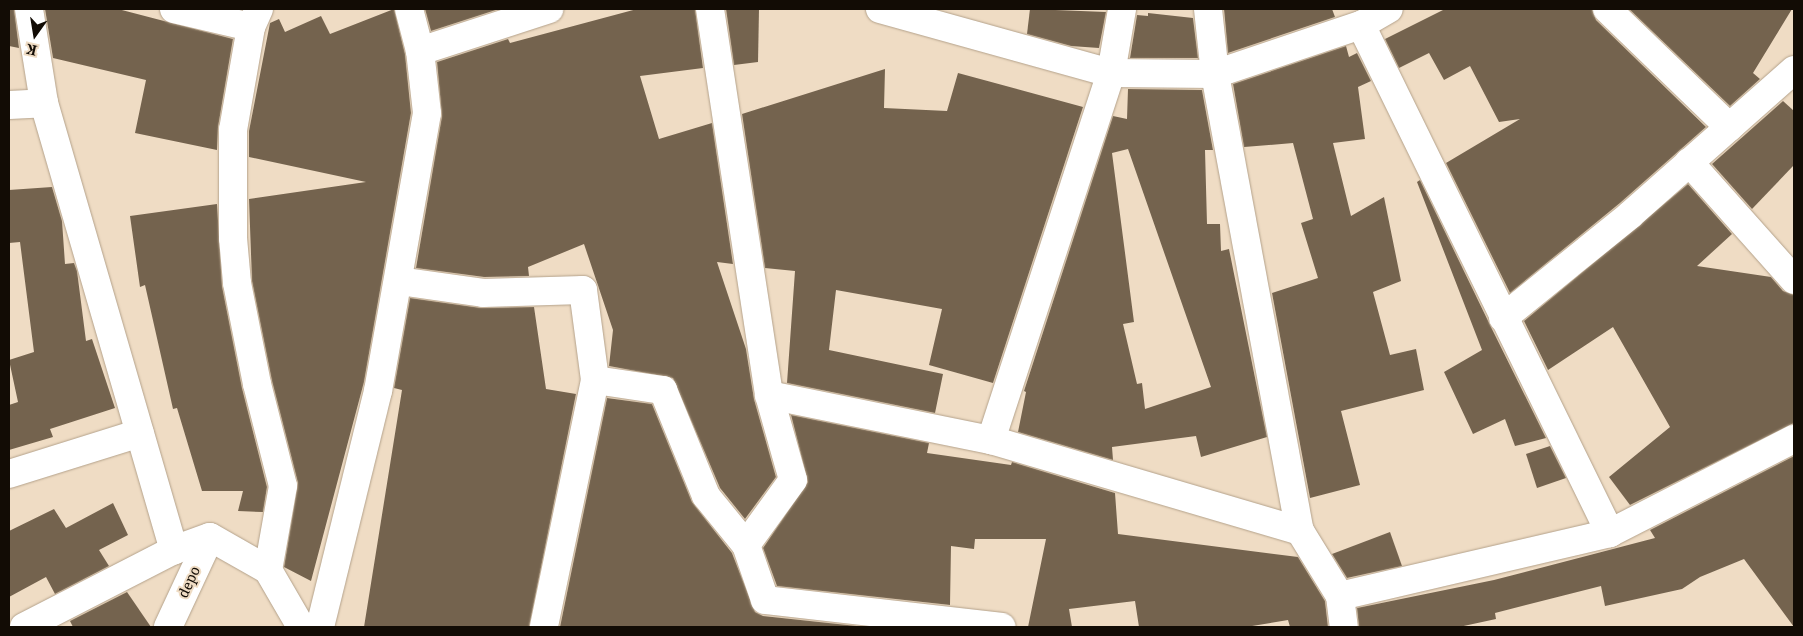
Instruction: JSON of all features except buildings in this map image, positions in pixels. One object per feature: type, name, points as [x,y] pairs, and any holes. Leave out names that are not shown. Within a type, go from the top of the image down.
[{"type":"street","points":[[28,9],[44,103],[174,550]]},
{"type":"street","points":[[174,9],[255,18],[233,130],[233,238],[237,283],[257,384],[283,486],[268,570]]},
{"type":"street","points":[[320,627],[378,391],[400,282],[427,113],[420,51],[409,9]]},
{"type":"street","points":[[420,51],[549,9]]},
{"type":"street","points":[[710,9],[769,395],[793,480],[746,545]]},
{"type":"street","points":[[880,9],[1111,74],[1215,74],[1361,25],[1389,9]]},
{"type":"street","points":[[991,440],[1111,74],[1122,9]]},
{"type":"street","points":[[1208,9],[1215,74],[1300,531],[1340,596],[1344,627]]},
{"type":"street","points":[[1607,9],[1729,126]]},
{"type":"street","points":[[1361,25],[1610,533]]},
{"type":"street","points":[[1503,318],[1689,162],[1794,70]]},
{"type":"street","points":[[9,105],[44,103]]},
{"type":"street","points":[[1689,162],[1794,280]]},
{"type":"street","points":[[400,282],[483,293],[584,290],[595,380],[544,627]]},
{"type":"street","points":[[595,380],[662,390],[706,496],[746,545],[765,600],[1001,627]]},
{"type":"street","points":[[769,395],[991,440],[1300,531]]},
{"type":"street","points":[[9,474],[140,433]]},
{"type":"street","points":[[1340,596],[1610,533],[1794,439]]},
{"type":"street","points":[[24,627],[174,550],[210,537],[268,570],[301,627]]},
{"type":"street","name":"depo","points":[[168,627],[210,537]]}]
